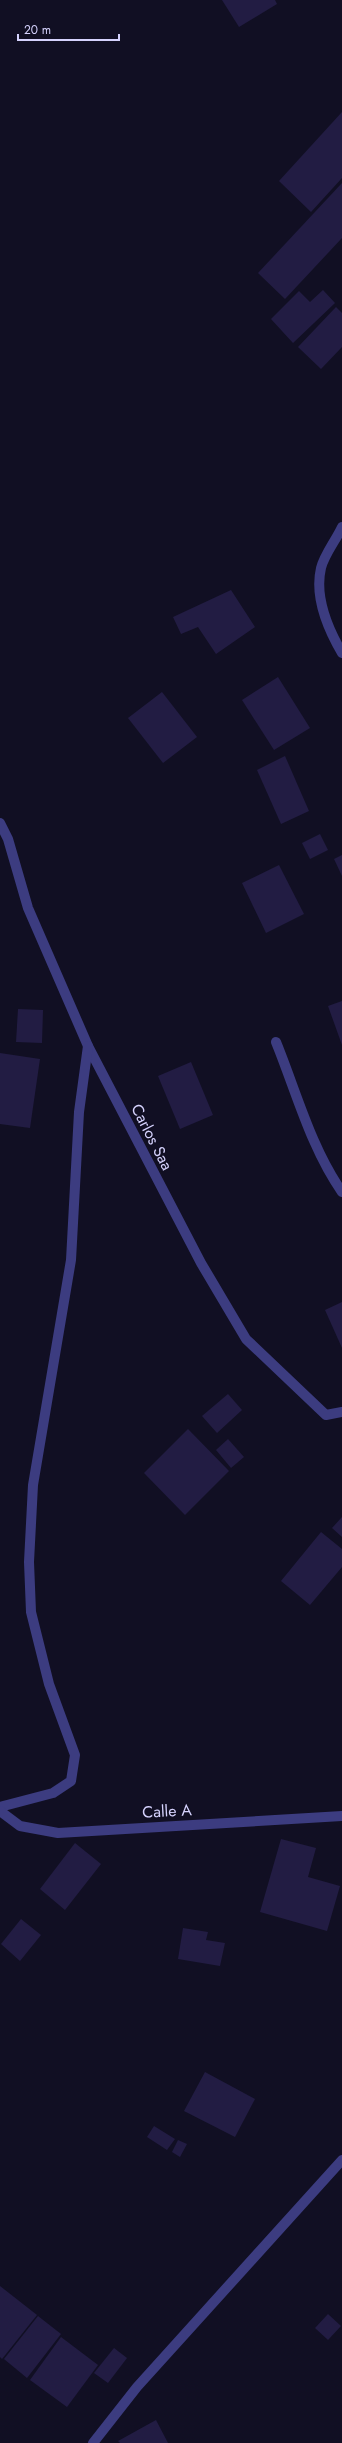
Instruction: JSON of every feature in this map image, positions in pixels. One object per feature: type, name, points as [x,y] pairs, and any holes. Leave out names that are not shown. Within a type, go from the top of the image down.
[{"type":"street","points":[[342,527],[321,568],[320,600],[330,633],[342,653]]},
{"type":"street","name":"Carlos Saa","points":[[0,823],[8,838],[28,908],[88,1046],[201,1263],[246,1339],[326,1415],[342,1412]]},
{"type":"street","points":[[276,1042],[318,1148],[342,1192]]},
{"type":"street","points":[[0,1807],[53,1793],[71,1781],[75,1755],[49,1684],[31,1612],[29,1562],[33,1485],[72,1260],[79,1112],[88,1046]]},
{"type":"street","name":"Calle A","points":[[0,1811],[20,1826],[58,1833],[342,1816]]},
{"type":"street","points":[[93,2443],[136,2387],[342,2161]]},
{"type":"building","points":[[222,0],[275,0],[277,4],[239,27]]},
{"type":"building","points":[[342,112],[342,178],[311,212],[279,181]]},
{"type":"building","points":[[342,183],[342,238],[285,299],[258,273]]},
{"type":"building","points":[[323,290],[335,303],[293,343],[271,319],[299,291],[310,302]]},
{"type":"building","points":[[336,307],[342,313],[342,347],[321,369],[298,347]]},
{"type":"building","points":[[231,590],[255,627],[216,654],[198,627],[181,634],[173,617]]},
{"type":"building","points":[[278,677],[310,728],[274,750],[242,700]]},
{"type":"building","points":[[162,692],[197,737],[163,763],[128,718]]},
{"type":"building","points":[[285,756],[309,811],[281,824],[257,770]]},
{"type":"building","points":[[320,834],[328,850],[310,859],[302,843]]},
{"type":"building","points":[[342,855],[342,876],[334,859]]},
{"type":"building","points":[[279,865],[304,914],[266,933],[242,883]]},
{"type":"building","points":[[342,1001],[342,1045],[328,1006]]},
{"type":"building","points":[[18,1009],[43,1010],[42,1043],[16,1042]]},
{"type":"building","points":[[0,1053],[40,1059],[30,1128],[0,1124]]},
{"type":"building","points":[[191,1062],[213,1115],[180,1129],[158,1076]]},
{"type":"building","points":[[342,1302],[342,1348],[325,1310]]},
{"type":"building","points":[[228,1394],[242,1410],[217,1433],[202,1416]]},
{"type":"building","points":[[188,1429],[229,1471],[185,1515],[144,1473]]},
{"type":"building","points":[[228,1439],[244,1457],[231,1468],[216,1450]]},
{"type":"building","points":[[342,1517],[342,1537],[332,1528]]},
{"type":"building","points":[[321,1532],[342,1549],[342,1567],[310,1605],[281,1581]]},
{"type":"building","points":[[281,1839],[316,1848],[308,1877],[340,1886],[327,1931],[260,1912]]},
{"type":"building","points":[[75,1843],[101,1864],[65,1910],[40,1889]]},
{"type":"building","points":[[21,1919],[41,1935],[20,1961],[1,1944]]},
{"type":"building","points":[[183,1928],[208,1932],[206,1940],[225,1943],[220,1966],[178,1959]]},
{"type":"building","points":[[205,2072],[255,2099],[235,2137],[184,2111]]},
{"type":"building","points":[[154,2126],[175,2139],[167,2150],[147,2137]]},
{"type":"building","points":[[178,2140],[187,2144],[180,2157],[172,2152]]},
{"type":"building","points":[[0,2286],[37,2315],[2,2359],[0,2357]]},
{"type":"building","points":[[328,2314],[341,2326],[328,2340],[315,2328]]},
{"type":"building","points":[[38,2316],[61,2334],[27,2378],[4,2359]]},
{"type":"building","points":[[61,2337],[98,2365],[67,2407],[30,2380]]},
{"type":"building","points":[[114,2348],[127,2358],[108,2383],[94,2373]]},
{"type":"building","points":[[156,2420],[168,2443],[120,2443],[118,2441]]}]
